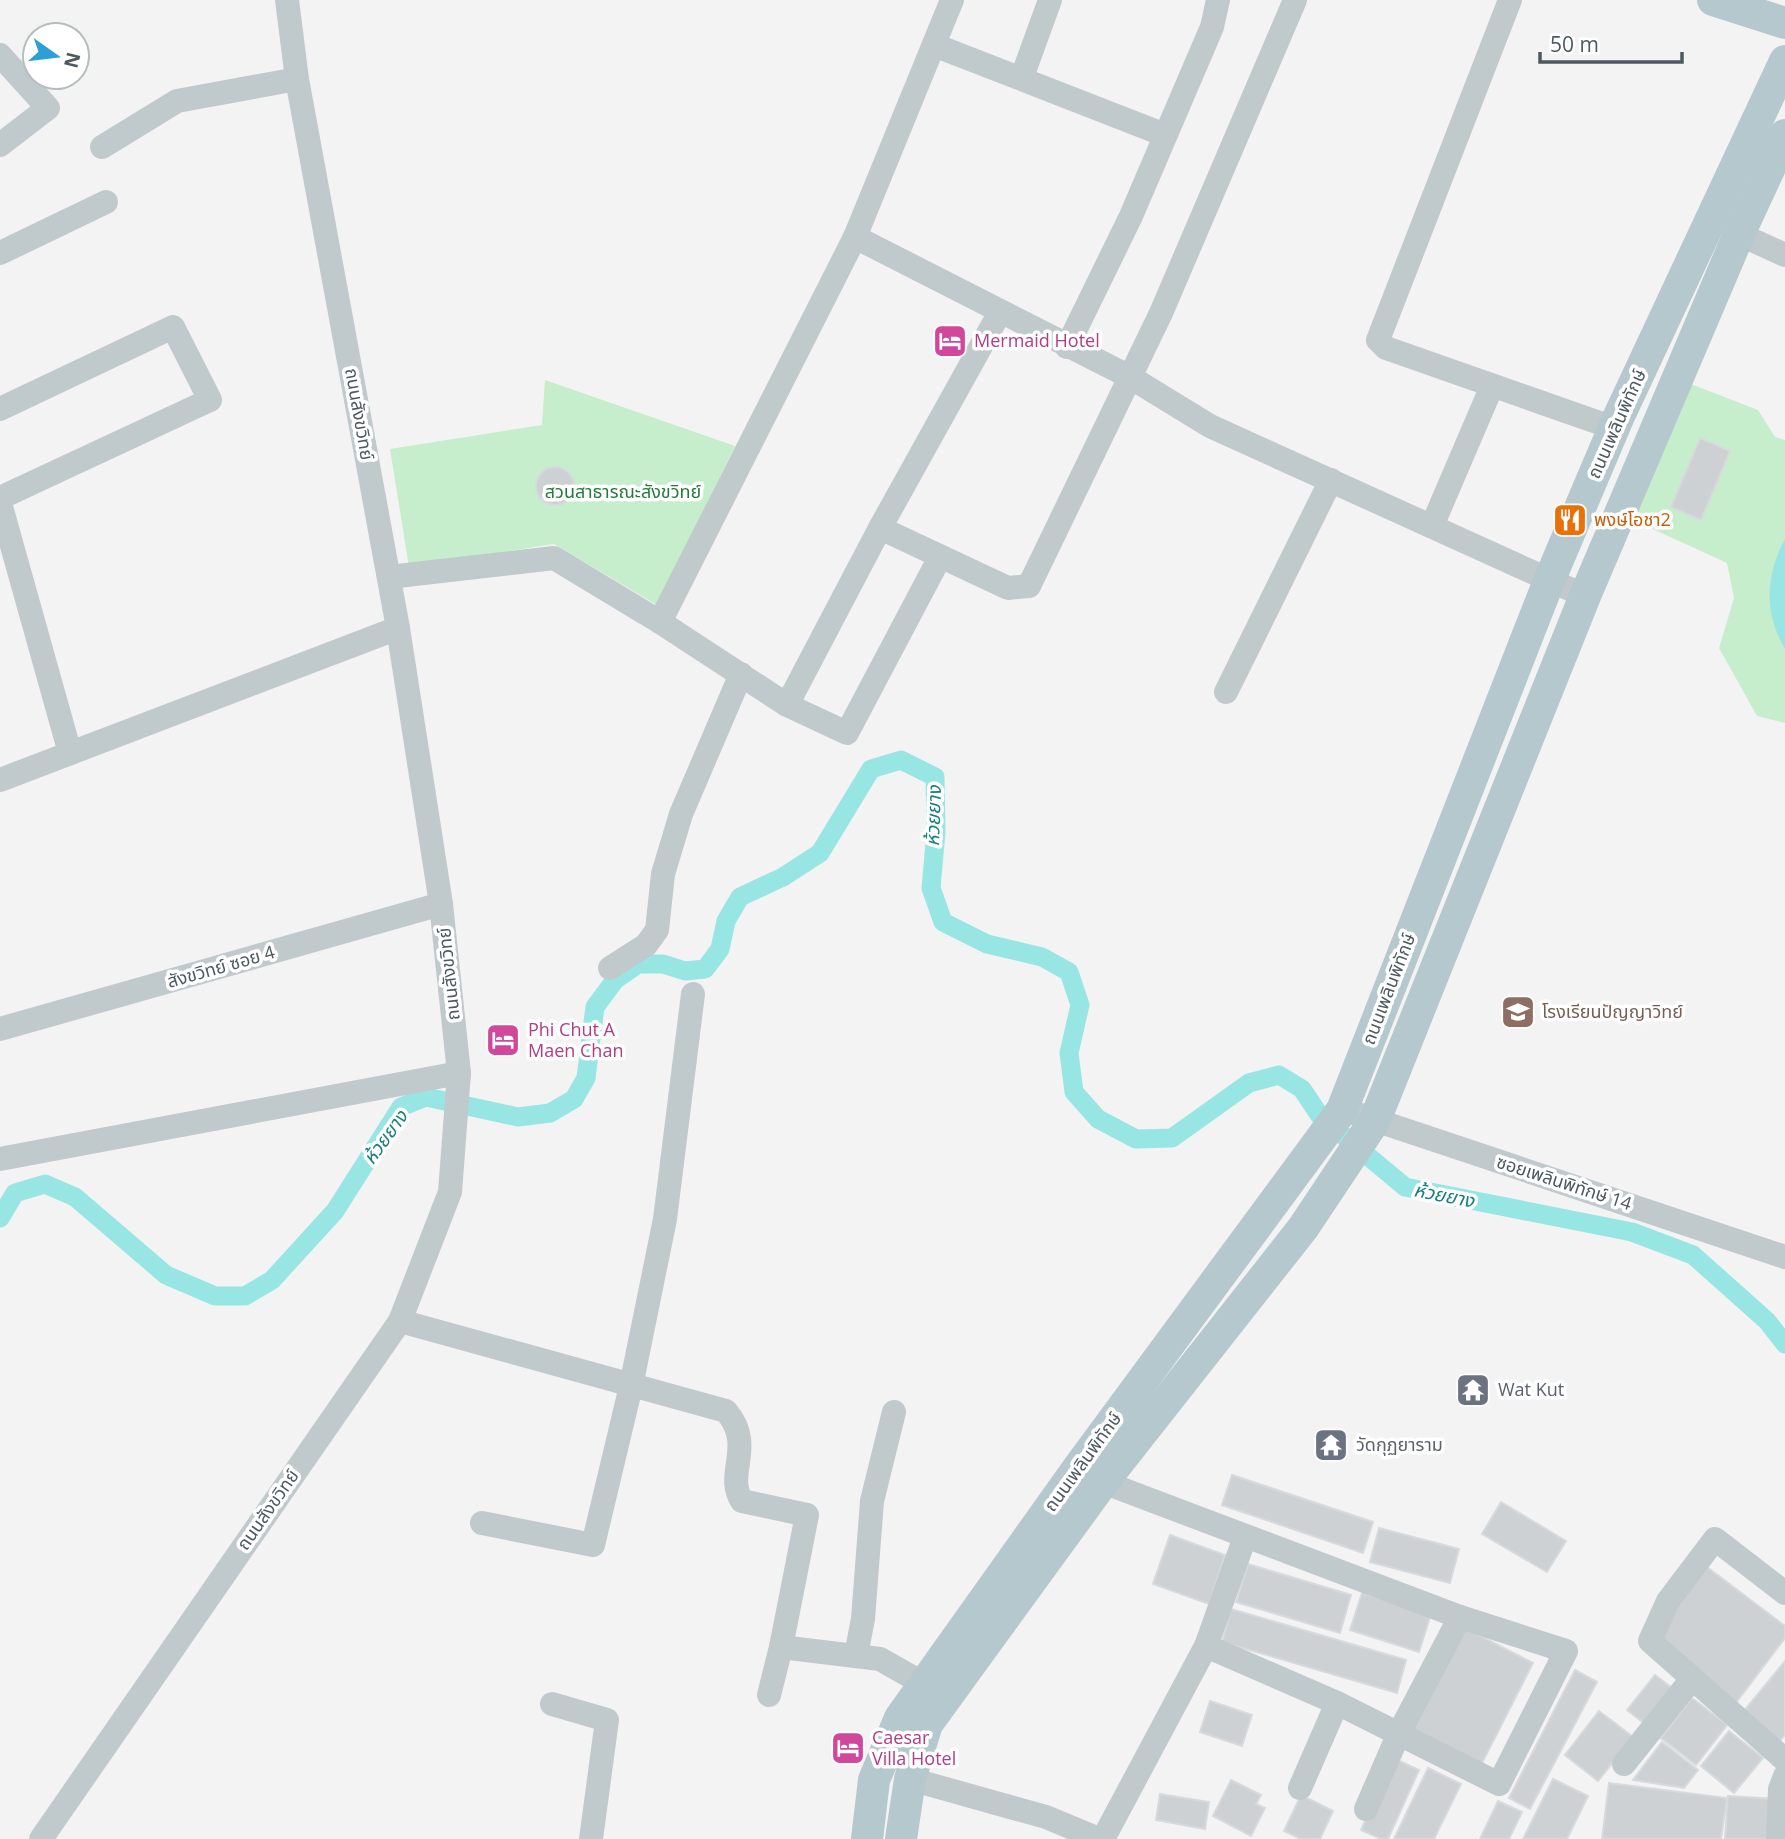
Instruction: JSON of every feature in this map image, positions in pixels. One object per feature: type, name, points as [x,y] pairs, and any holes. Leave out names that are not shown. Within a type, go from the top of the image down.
[{"type":"main road","points":[[1713,0],[1785,23]]},
{"type":"main road","name":"ถนนเพลินพิทักษ์","points":[[867,1839],[874,1780],[900,1718],[1342,1110],[1549,581],[1614,428],[1785,61]]},
{"type":"main road","name":"ถนนเพลินพิทักษ์","points":[[901,1839],[910,1779],[927,1724],[1103,1482],[1303,1227],[1374,1121],[1585,596],[1739,234],[1785,135]]},
{"type":"street","name":"ถนนสังขวิทย์","points":[[41,1839],[400,1321],[450,1192],[459,1073],[442,904],[398,628],[297,79],[287,0]]},
{"type":"street","points":[[660,622],[855,237],[952,0]]},
{"type":"street","points":[[1022,77],[1050,0]]},
{"type":"street","points":[[1066,347],[1131,216],[1212,27],[1218,0]]},
{"type":"street","points":[[880,528],[1008,588],[1029,586],[1130,377],[1206,211],[1295,0]]},
{"type":"street","points":[[1510,0],[1378,334],[1378,340],[1386,348],[1614,428]]},
{"type":"street","points":[[934,45],[1022,77],[1165,135]]},
{"type":"street","points":[[0,55],[48,108],[0,145]]},
{"type":"street","points":[[102,148],[177,101],[297,79]]},
{"type":"street","points":[[0,253],[106,202]]},
{"type":"street","points":[[1739,234],[1785,255]]},
{"type":"street","points":[[855,237],[1066,347],[1130,377],[1210,426],[1585,596]]},
{"type":"street","points":[[787,705],[880,528],[1000,312]]},
{"type":"street","points":[[0,409],[173,327],[210,400],[0,498]]},
{"type":"street","points":[[1432,526],[1492,386]]},
{"type":"street","points":[[1226,692],[1331,480]]},
{"type":"street","points":[[0,503],[70,753]]},
{"type":"street","points":[[388,577],[554,558],[660,622],[787,705],[847,733],[940,557]]},
{"type":"street","points":[[0,780],[398,628]]},
{"type":"street","points":[[610,968],[646,945],[657,930],[663,874],[681,814],[741,674]]},
{"type":"street","name":"สังขวิทย์ ซอย 4","points":[[0,1029],[442,904]]},
{"type":"street","points":[[482,1522],[593,1545],[631,1386],[665,1219],[692,994]]},
{"type":"street","points":[[0,1159],[459,1073]]},
{"type":"street","name":"ซอยเพลินพิทักษ์ 14","points":[[1342,1110],[1785,1256]]},
{"type":"street","points":[[400,1321],[726,1411],[734,1421],[741,1442],[737,1486],[742,1501],[807,1515],[769,1695]]},
{"type":"street","points":[[856,1655],[863,1619],[872,1501],[894,1412]]},
{"type":"street","points":[[1103,1482],[1460,1617],[1566,1651],[1499,1784],[1337,1703],[1206,1646]]},
{"type":"street","points":[[910,1779],[1089,1836],[1206,1646],[1245,1537]]},
{"type":"street","points":[[1785,1593],[1715,1539],[1668,1601],[1650,1641],[1691,1680],[1785,1760]]},
{"type":"street","points":[[1366,1809],[1399,1733],[1460,1617]]},
{"type":"street","points":[[781,1647],[880,1659],[924,1684]]},
{"type":"street","points":[[1623,1764],[1691,1680]]},
{"type":"street","points":[[1300,1788],[1337,1703]]},
{"type":"street","points":[[552,1704],[607,1720],[591,1839]]},
{"type":"street","points":[[1778,1839],[1780,1789],[1785,1776]]},
{"type":"green space","points":[[1678,379],[1758,410],[1775,437],[1785,440],[1785,723],[1757,716],[1719,648],[1734,598],[1727,563],[1620,514]]},
{"type":"green space","name":"สวนสาธารณะสังขวิทย์","points":[[545,380],[735,446],[657,605],[554,544],[409,567],[390,449],[542,425]]},
{"type":"water","points":[[1785,539],[1785,649],[1773,622],[1770,594],[1774,567]]},
{"type":"building","points":[[1700,438],[1730,451],[1701,520],[1671,507]]},
{"type":"building","points":[[555,467],[568,473],[574,486],[568,499],[555,505],[542,499],[536,486],[542,473]]},
{"type":"building","points":[[1232,1475],[1373,1522],[1363,1553],[1222,1505]]},
{"type":"building","points":[[1501,1502],[1566,1541],[1547,1572],[1482,1534]]},
{"type":"building","points":[[1379,1528],[1459,1549],[1450,1583],[1370,1562]]},
{"type":"building","points":[[1170,1535],[1225,1555],[1209,1604],[1153,1584]]},
{"type":"building","points":[[1248,1564],[1351,1595],[1340,1633],[1236,1602]]},
{"type":"building","points":[[1707,1567],[1785,1626],[1785,1638],[1735,1704],[1652,1640]]},
{"type":"building","points":[[1362,1593],[1431,1614],[1419,1652],[1350,1630]]},
{"type":"building","points":[[1231,1609],[1406,1660],[1397,1693],[1222,1642]]},
{"type":"building","points":[[1463,1627],[1533,1663],[1481,1765],[1411,1729]]},
{"type":"building","points":[[1785,1661],[1785,1735],[1779,1742],[1743,1712]]},
{"type":"building","points":[[1575,1670],[1597,1682],[1530,1809],[1509,1798]]},
{"type":"building","points":[[1655,1675],[1672,1688],[1644,1723],[1627,1710]]},
{"type":"building","points":[[1692,1698],[1727,1725],[1696,1765],[1661,1738]]},
{"type":"building","points":[[1210,1701],[1252,1715],[1242,1746],[1200,1732]]},
{"type":"building","points":[[1599,1711],[1633,1737],[1598,1781],[1565,1755]]},
{"type":"building","points":[[1729,1731],[1763,1758],[1734,1793],[1701,1766]]},
{"type":"building","points":[[1662,1742],[1698,1770],[1684,1788],[1633,1780]]},
{"type":"building","points":[[1393,1758],[1419,1770],[1388,1839],[1381,1839],[1361,1830]]},
{"type":"building","points":[[1428,1768],[1461,1784],[1434,1839],[1394,1839]]},
{"type":"building","points":[[1553,1779],[1588,1796],[1567,1839],[1523,1839]]},
{"type":"building","points":[[1231,1780],[1261,1795],[1256,1804],[1265,1808],[1251,1836],[1213,1816]]},
{"type":"building","points":[[1609,1783],[1727,1798],[1721,1839],[1602,1839]]},
{"type":"building","points":[[1160,1794],[1209,1802],[1205,1829],[1156,1820]]},
{"type":"building","points":[[1301,1795],[1333,1811],[1320,1839],[1301,1839],[1284,1831]]},
{"type":"building","points":[[1728,1796],[1776,1799],[1773,1839],[1725,1839]]},
{"type":"building","points":[[1498,1801],[1522,1812],[1509,1839],[1480,1839]]},
{"type":"waterway","name":"ห้วยยาง","points":[[0,1218],[15,1193],[45,1184],[75,1197],[166,1275],[215,1296],[245,1296],[272,1280],[335,1211],[401,1107],[426,1097],[518,1117],[550,1113],[574,1099],[586,1078],[595,1007],[615,980],[638,964],[663,964],[685,971],[705,969],[720,949],[726,921],[740,897],[783,877],[820,853],[871,769],[901,760],[935,777],[936,832],[931,888],[943,922],[987,944],[1042,957],[1069,972],[1080,1005],[1069,1053],[1074,1092],[1098,1119],[1136,1139],[1172,1138],[1249,1083],[1279,1075],[1302,1089],[1320,1116],[1405,1187],[1632,1232],[1693,1255],[1767,1321],[1785,1344]]},
{"type":"place","name":"Mermaid Hotel","points":[[950,341]]},
{"type":"place","name":"พงษ์โอชา2","points":[[1570,520]]},
{"type":"place","name":"โรงเรียนปัญญาวิทย์","points":[[1518,1012]]},
{"type":"place","name":"Phi Chut A Maen Chan","points":[[503,1040]]},
{"type":"place","name":"Wat Kut","points":[[1473,1390]]},
{"type":"place","name":"วัดกุฏยาราม","points":[[1331,1445]]},
{"type":"place","name":"Caesar Villa Hotel","points":[[848,1748]]}]
